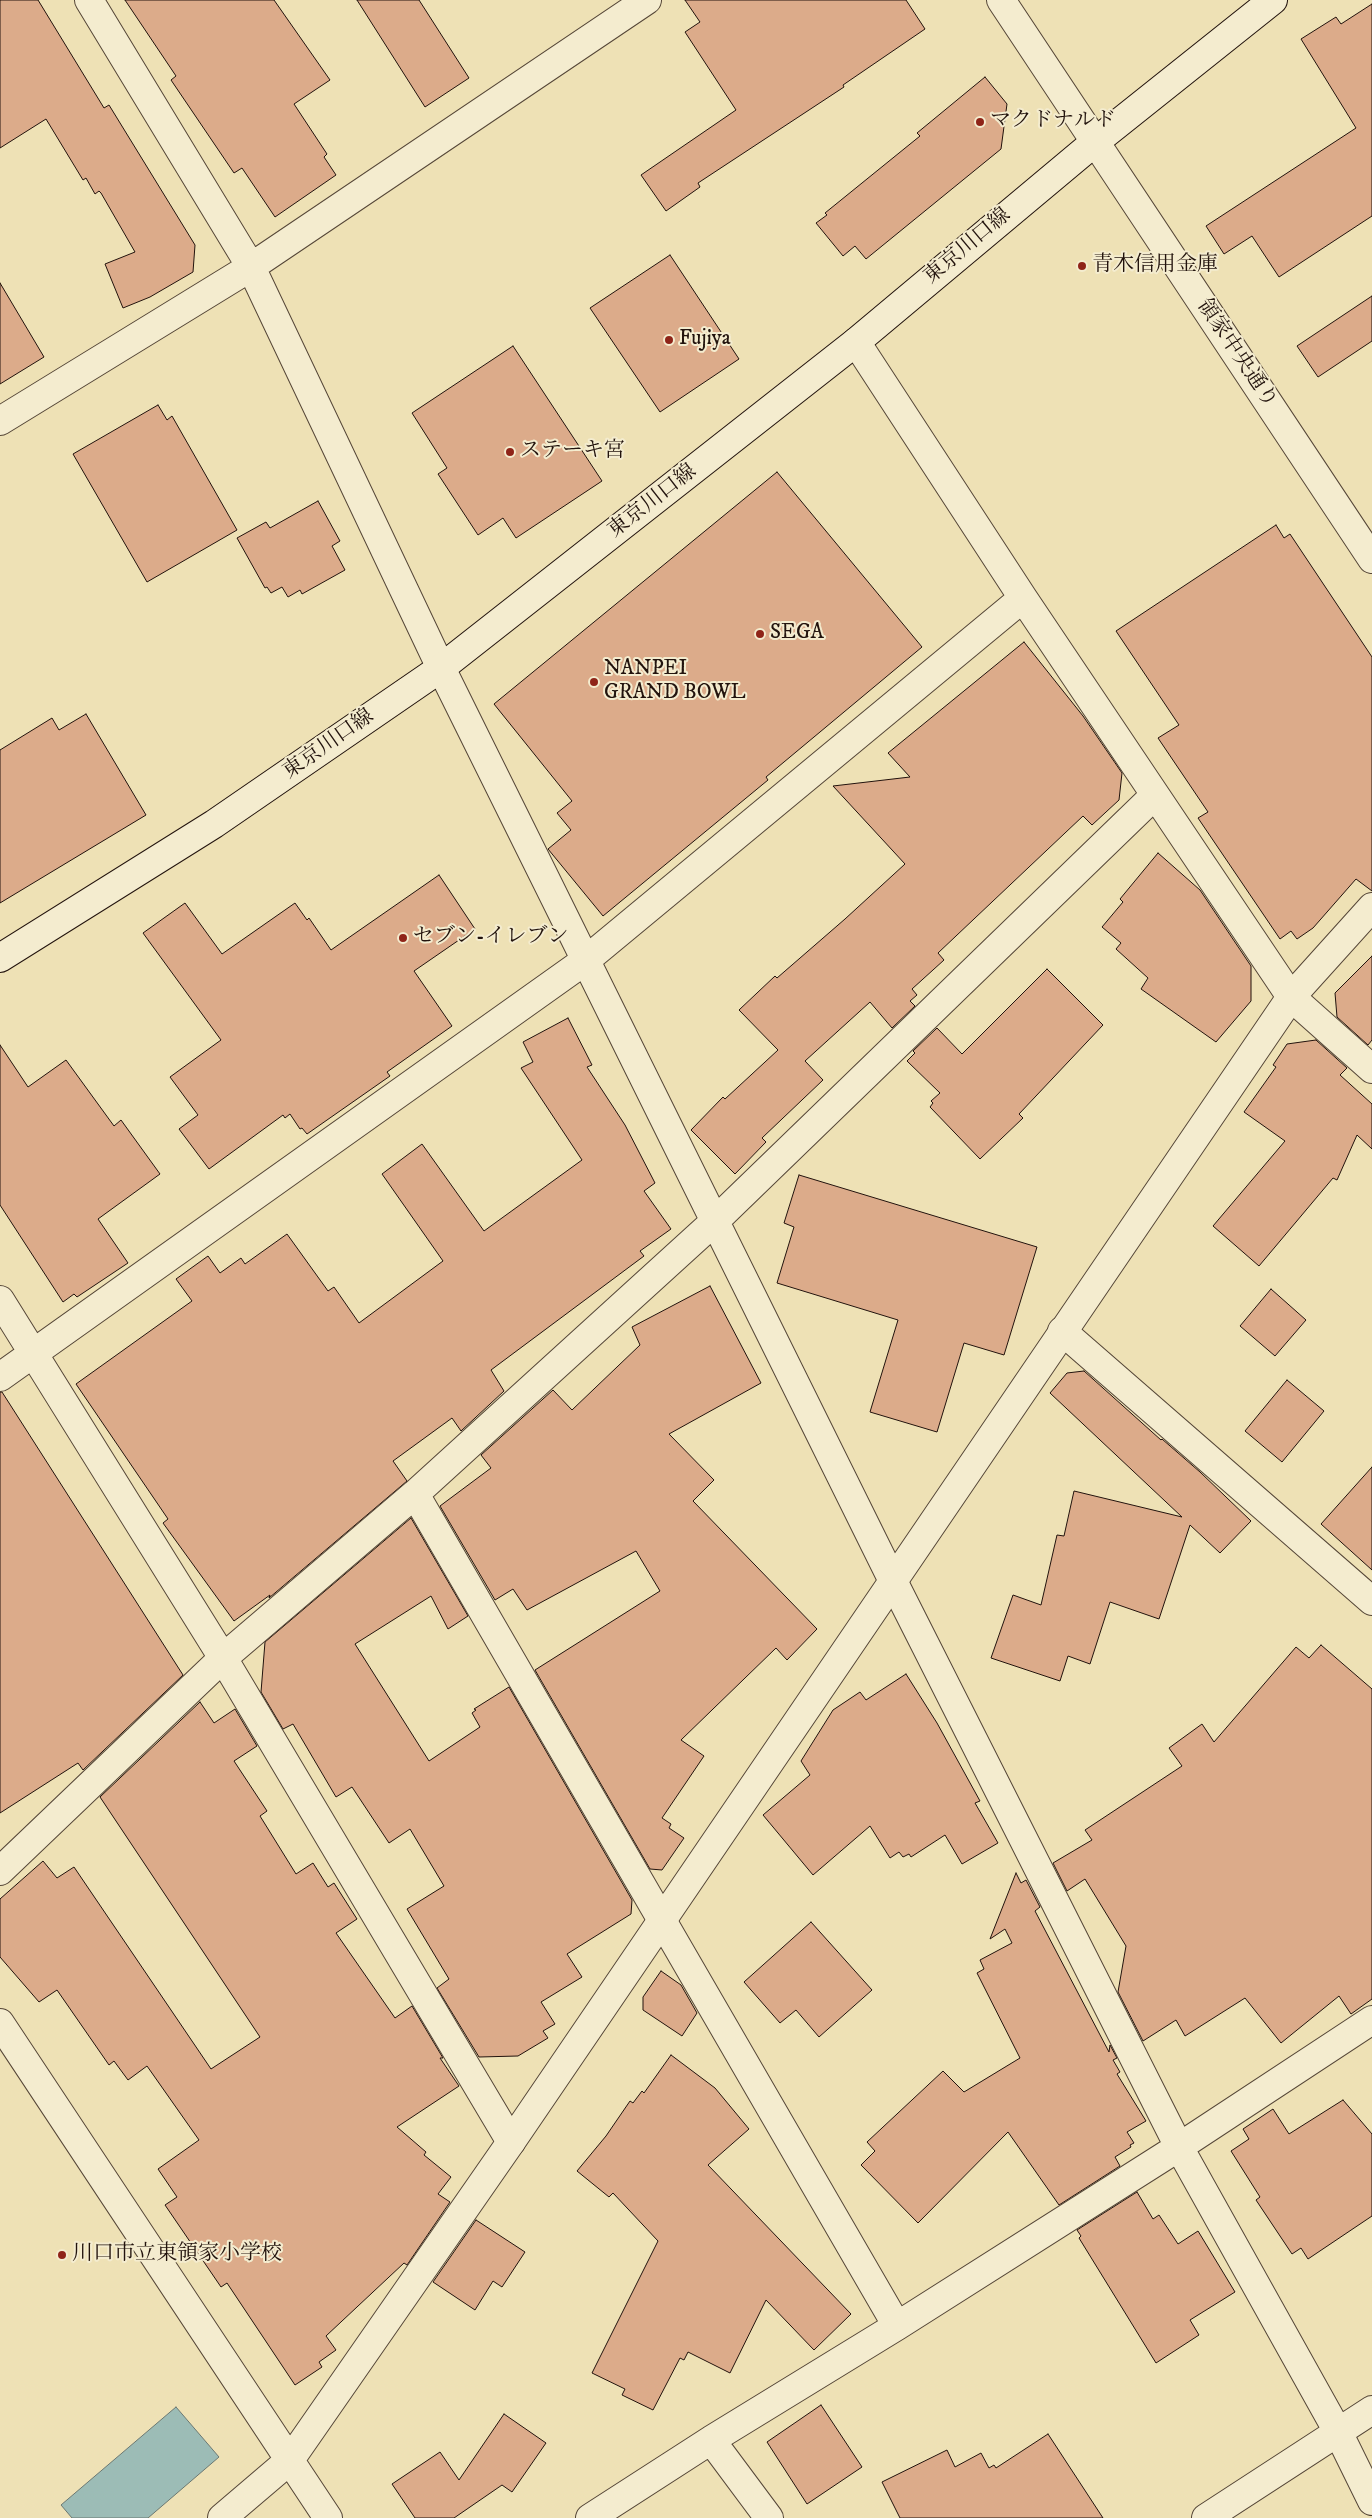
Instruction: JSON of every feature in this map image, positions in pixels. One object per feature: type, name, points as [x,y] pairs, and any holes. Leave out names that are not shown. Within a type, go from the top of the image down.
[{"type":"street","points":[[90,0],[251,267],[440,668],[892,1579],[1180,2147],[1338,2432],[1372,2501]]},
{"type":"street","points":[[0,421],[251,267],[647,0]]},
{"type":"street","name":"領家中央通り","points":[[1002,0],[1372,559]]},
{"type":"street","name":"東京川口線","points":[[0,958],[214,824],[440,668],[856,342],[1095,142],[1273,0]]},
{"type":"street","points":[[856,342],[1023,598],[1291,997],[1372,1069]]},
{"type":"street","points":[[0,1377],[586,960],[1023,598]]},
{"type":"street","points":[[0,1871],[223,1658],[415,1494],[715,1221],[1155,795]]},
{"type":"street","points":[[222,2518],[290,2460],[511,2142],[892,1579],[1291,997],[1372,907]]},
{"type":"street","points":[[0,1300],[223,1658],[511,2142]]},
{"type":"street","points":[[1062,1331],[1372,1601]]},
{"type":"street","points":[[415,1494],[897,2326]]},
{"type":"street","points":[[590,2518],[711,2440],[897,2326],[1180,2147],[1372,2020]]},
{"type":"street","points":[[0,2023],[328,2518]]},
{"type":"street","points":[[1206,2518],[1372,2410]]},
{"type":"street","points":[[711,2440],[769,2518]]},
{"type":"water","points":[[176,2407],[219,2457],[148,2518],[72,2518],[61,2505]]},
{"type":"building","points":[[0,0],[38,0],[104,108],[109,105],[195,245],[193,272],[150,297],[123,308],[105,264],[135,252],[101,193],[99,191],[95,194],[86,178],[83,180],[46,119],[0,148]]},
{"type":"building","points":[[125,0],[274,0],[330,80],[294,104],[327,154],[324,157],[336,175],[275,217],[242,168],[234,173],[171,80],[176,76]]},
{"type":"building","points":[[357,0],[419,0],[469,78],[425,107]]},
{"type":"building","points":[[685,0],[906,0],[925,29],[843,85],[844,87],[698,183],[700,187],[666,211],[641,175],[736,110],[685,32],[700,22]]},
{"type":"building","points":[[1372,4],[1372,216],[1279,277],[1252,236],[1224,254],[1206,226],[1356,128],[1301,39],[1336,17],[1341,24]]},
{"type":"building","points":[[985,77],[1007,104],[1001,149],[866,259],[855,246],[843,256],[816,223],[827,215],[825,213],[920,136],[917,133]]},
{"type":"building","points":[[670,255],[739,359],[660,412],[590,308]]},
{"type":"building","points":[[0,283],[44,357],[0,384]]},
{"type":"building","points":[[1372,296],[1372,341],[1318,377],[1297,346]]},
{"type":"building","points":[[513,346],[602,481],[516,538],[503,518],[478,535],[438,474],[447,468],[412,413]]},
{"type":"building","points":[[158,405],[167,420],[172,416],[237,530],[147,582],[73,454]]},
{"type":"building","name":"SEGA","points":[[777,472],[922,647],[766,777],[768,780],[603,916],[548,849],[571,830],[557,813],[572,801],[494,704]]},
{"type":"building","points":[[318,501],[340,541],[332,546],[345,570],[302,594],[300,590],[288,597],[282,587],[271,593],[267,587],[265,588],[237,538],[266,522],[270,528]]},
{"type":"building","points":[[1276,525],[1284,538],[1290,534],[1372,657],[1372,891],[1356,879],[1313,928],[1297,939],[1291,931],[1280,939],[1198,818],[1208,812],[1158,738],[1179,725],[1116,631]]},
{"type":"building","points":[[1024,642],[1083,716],[1122,773],[1119,800],[1092,825],[1083,816],[938,953],[944,960],[912,989],[917,995],[910,1001],[915,1006],[892,1028],[870,1002],[805,1061],[823,1080],[762,1138],[766,1142],[735,1174],[691,1130],[723,1097],[725,1099],[778,1050],[739,1010],[775,976],[777,978],[905,864],[833,786],[910,777],[888,753]]},
{"type":"building","points":[[86,714],[146,815],[0,903],[0,750],[52,718],[59,730]]},
{"type":"building","points":[[1158,853],[1200,890],[1251,966],[1251,1001],[1216,1042],[1141,989],[1148,978],[1116,949],[1121,943],[1102,927],[1123,902],[1120,899]]},
{"type":"building","points":[[439,875],[475,929],[414,971],[452,1026],[387,1072],[390,1076],[307,1134],[302,1128],[300,1129],[290,1114],[285,1118],[283,1115],[209,1169],[179,1129],[198,1115],[170,1077],[221,1040],[143,933],[185,903],[222,954],[295,903],[307,920],[309,918],[331,950]]},
{"type":"building","points":[[1372,956],[1372,1040],[1368,1045],[1337,1017],[1335,993]]},
{"type":"building","points":[[1047,969],[1103,1025],[1019,1114],[1023,1118],[980,1159],[930,1107],[933,1103],[931,1101],[940,1093],[907,1061],[915,1053],[913,1051],[937,1028],[962,1054]]},
{"type":"building","points":[[568,1018],[592,1065],[587,1067],[625,1125],[655,1183],[644,1191],[671,1229],[640,1251],[644,1256],[491,1370],[504,1391],[461,1431],[452,1418],[393,1461],[407,1481],[269,1598],[270,1595],[234,1621],[163,1523],[168,1519],[76,1384],[192,1301],[176,1279],[208,1256],[220,1273],[241,1258],[245,1264],[287,1234],[328,1291],[334,1287],[359,1323],[443,1261],[382,1174],[422,1144],[484,1231],[582,1160],[521,1068],[533,1062],[523,1042]]},
{"type":"building","points":[[1316,1040],[1347,1068],[1340,1075],[1372,1104],[1372,1149],[1357,1135],[1337,1180],[1333,1178],[1259,1266],[1213,1226],[1285,1141],[1244,1112],[1276,1067],[1273,1065],[1287,1044]]},
{"type":"building","points":[[0,1045],[28,1087],[66,1060],[114,1126],[121,1120],[160,1174],[98,1219],[128,1263],[77,1297],[74,1294],[63,1302],[0,1205]]},
{"type":"building","points":[[799,1175],[1037,1247],[1004,1355],[964,1343],[937,1432],[870,1412],[898,1320],[777,1283],[794,1227],[784,1223]]},
{"type":"building","points":[[710,1286],[761,1383],[669,1434],[714,1480],[693,1501],[817,1629],[787,1660],[776,1648],[681,1740],[704,1756],[662,1818],[671,1824],[669,1828],[684,1838],[662,1870],[650,1869],[535,1670],[660,1591],[636,1551],[527,1610],[513,1589],[495,1600],[440,1506],[491,1468],[481,1455],[553,1390],[572,1410],[640,1345],[632,1327]]},
{"type":"building","points":[[1271,1289],[1306,1320],[1275,1356],[1240,1326]]},
{"type":"building","points":[[1084,1371],[1200,1472],[1251,1521],[1220,1553],[1190,1525],[1159,1619],[1110,1602],[1090,1664],[1068,1656],[1060,1681],[991,1658],[1013,1595],[1041,1605],[1057,1535],[1064,1536],[1074,1491],[1182,1517],[1050,1393],[1067,1373]]},
{"type":"building","points":[[1287,1380],[1324,1411],[1282,1462],[1245,1431]]},
{"type":"building","points":[[0,1392],[2,1392],[183,1675],[83,1770],[78,1763],[0,1813]]},
{"type":"building","points":[[1372,1467],[1372,1570],[1321,1524]]},
{"type":"building","points":[[411,1518],[468,1616],[448,1629],[431,1596],[355,1644],[429,1761],[480,1727],[472,1713],[476,1710],[474,1709],[509,1687],[632,1900],[631,1914],[567,1954],[582,1977],[541,2002],[555,2024],[543,2031],[548,2038],[518,2056],[479,2057],[437,1988],[449,1979],[407,1909],[444,1886],[410,1829],[389,1843],[352,1787],[336,1797],[293,1724],[283,1729],[261,1692],[265,1642]]},
{"type":"building","points":[[1321,1645],[1372,1689],[1372,1999],[1351,2014],[1339,1996],[1281,2043],[1245,1998],[1185,2036],[1176,2020],[1143,2041],[1118,1992],[1126,1946],[1085,1879],[1067,1891],[1053,1863],[1092,1840],[1085,1830],[1182,1766],[1169,1748],[1202,1724],[1214,1742],[1296,1647],[1309,1658]]},
{"type":"building","points":[[906,1674],[937,1723],[980,1801],[975,1803],[998,1843],[962,1864],[945,1835],[911,1857],[909,1854],[903,1857],[899,1852],[890,1858],[870,1826],[813,1875],[763,1815],[810,1775],[801,1761],[833,1710],[860,1692],[866,1700]]},
{"type":"building","points":[[200,1702],[214,1723],[235,1709],[257,1746],[234,1761],[267,1811],[260,1816],[296,1874],[313,1863],[328,1887],[334,1883],[357,1919],[336,1933],[395,2018],[412,2006],[443,2058],[440,2058],[459,2086],[397,2127],[426,2152],[424,2155],[451,2177],[438,2194],[450,2202],[407,2265],[404,2263],[326,2336],[336,2350],[319,2362],[322,2367],[295,2385],[227,2283],[221,2287],[165,2205],[177,2197],[158,2169],[199,2140],[147,2066],[128,2080],[114,2061],[109,2065],[57,1990],[39,2002],[0,1957],[0,1899],[43,1861],[57,1878],[74,1867],[211,2069],[260,2037],[100,1797]]},
{"type":"building","points":[[1016,1873],[1021,1883],[1026,1880],[1040,1907],[1035,1911],[1109,2052],[1110,2045],[1117,2058],[1113,2060],[1120,2072],[1117,2074],[1146,2121],[1127,2132],[1134,2143],[1115,2157],[1120,2166],[1059,2205],[1008,2132],[918,2223],[861,2165],[875,2151],[867,2142],[943,2071],[964,2092],[1020,2058],[977,1973],[984,1969],[980,1960],[1012,1943],[1005,1929],[990,1939]]},
{"type":"building","points":[[811,1922],[872,1990],[819,2037],[796,2010],[780,2023],[744,1982]]},
{"type":"building","points":[[661,1971],[681,1985],[697,2013],[682,2036],[643,2010],[643,1997]]},
{"type":"building","points":[[671,2055],[715,2088],[749,2129],[708,2165],[851,2314],[814,2350],[766,2300],[730,2373],[688,2352],[684,2360],[680,2358],[653,2410],[622,2395],[625,2389],[592,2373],[658,2241],[613,2193],[609,2197],[577,2171],[606,2136],[630,2101],[633,2103],[642,2091],[644,2093]]},
{"type":"building","points":[[1343,2100],[1372,2134],[1372,2216],[1308,2259],[1301,2248],[1292,2254],[1256,2200],[1260,2197],[1231,2151],[1249,2139],[1243,2129],[1273,2109],[1289,2134]]},
{"type":"building","points":[[1137,2192],[1153,2219],[1159,2215],[1178,2244],[1198,2231],[1235,2292],[1190,2320],[1199,2335],[1156,2363],[1079,2238],[1081,2236],[1077,2230]]},
{"type":"building","points":[[476,2220],[525,2252],[502,2287],[493,2281],[475,2310],[433,2282]]},
{"type":"building","points":[[821,2405],[862,2467],[807,2504],[767,2442]]},
{"type":"building","points":[[504,2414],[546,2443],[512,2492],[502,2485],[454,2518],[415,2518],[392,2484],[440,2452],[459,2480]]},
{"type":"building","points":[[1048,2434],[1103,2518],[900,2518],[882,2482],[947,2450],[955,2467],[981,2453],[989,2468],[994,2465],[996,2468]]},
{"type":"place","name":"マクドナルド","points":[[980,122]]},
{"type":"place","name":"青木信用金庫","points":[[1082,266]]},
{"type":"place","name":"Fujiya","points":[[669,340]]},
{"type":"place","name":"ステーキ宮","points":[[510,452]]},
{"type":"place","name":"SEGA","points":[[760,634]]},
{"type":"place","name":"NANPEI GRAND BOWL","points":[[594,682]]},
{"type":"place","name":"セブン-イレブン","points":[[403,938]]},
{"type":"place","name":"川口市立東領家小学校","points":[[62,2255]]}]
